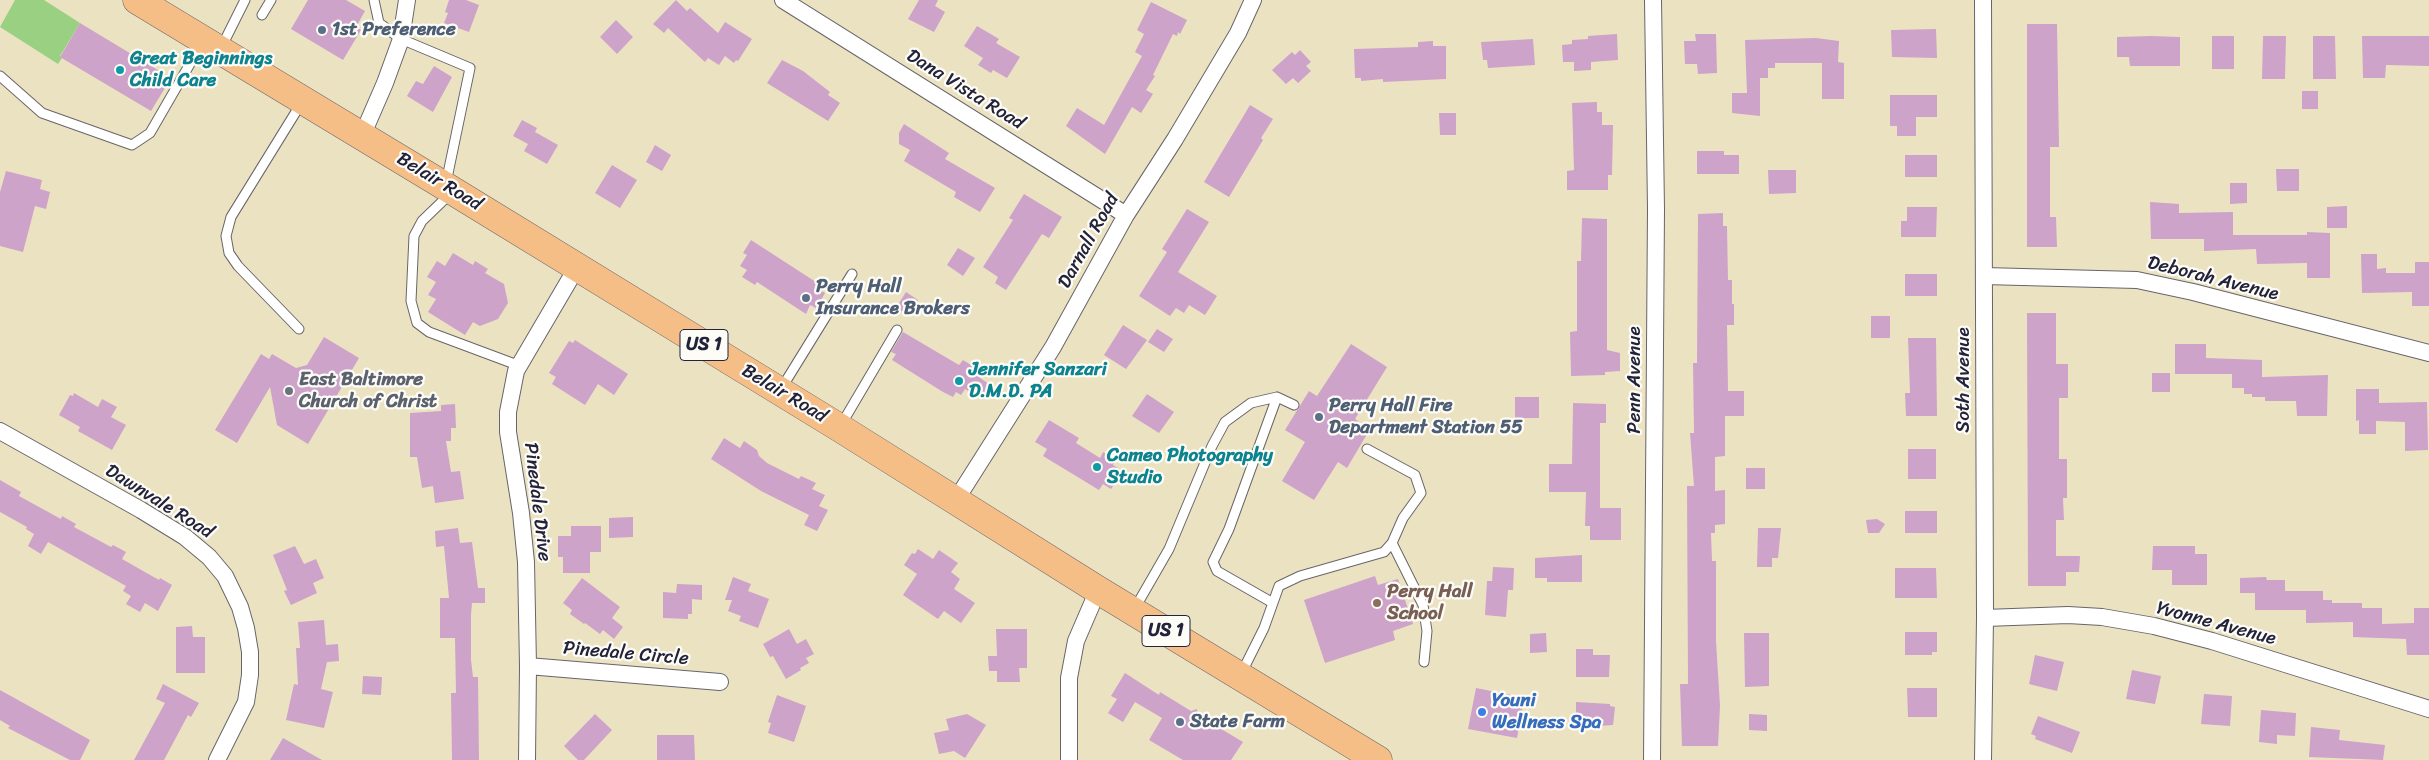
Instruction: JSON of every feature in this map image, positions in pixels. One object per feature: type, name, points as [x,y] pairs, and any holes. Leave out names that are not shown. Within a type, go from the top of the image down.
[{"type":"highway","name":"Belair Road","points":[[137,0],[449,188],[840,428],[1098,590],[1378,760]]},
{"type":"street","points":[[362,136],[402,38],[407,0]]},
{"type":"street","name":"Dana Vista Road","points":[[784,0],[1126,215]]},
{"type":"street","name":"Darnall Road","points":[[956,500],[1053,347],[1126,215],[1175,139],[1228,49],[1252,0]]},
{"type":"street","name":"Penn Avenue","points":[[1652,760],[1656,218],[1653,0]]},
{"type":"street","name":"Soth Avenue","points":[[1982,0],[1985,618],[1983,760]]},
{"type":"street","name":"Pinedale Drive","points":[[527,760],[526,562],[521,513],[508,432],[508,412],[514,379],[520,366],[577,267]]},
{"type":"street","name":"Deborah Avenue","points":[[1984,276],[2137,280],[2193,292],[2429,353]]},
{"type":"street","name":"Dawnvale Road","points":[[0,431],[186,537],[209,557],[224,576],[240,607],[246,628],[250,652],[250,675],[246,702],[217,760]]},
{"type":"street","points":[[1069,760],[1069,678],[1076,641],[1098,590]]},
{"type":"street","name":"Yvonne Avenue","points":[[1985,618],[2085,616],[2163,628],[2429,709]]},
{"type":"street","name":"Pinedale Circle","points":[[528,666],[720,682]]},
{"type":"lane","points":[[0,76],[42,113],[132,144],[150,133],[245,0]]},
{"type":"lane","points":[[262,15],[271,0]]},
{"type":"lane","points":[[374,0],[379,22],[402,38],[470,68],[449,188],[422,221],[414,236],[411,301],[417,323],[429,332],[520,366]]},
{"type":"lane","points":[[299,329],[238,266],[229,253],[226,236],[231,217],[303,100]]},
{"type":"lane","points":[[779,391],[852,274]]},
{"type":"lane","points":[[840,428],[897,330]]},
{"type":"lane","points":[[1273,603],[1217,571],[1213,562],[1230,529],[1277,397]]},
{"type":"lane","points":[[1133,611],[1169,549],[1212,446],[1225,422],[1251,403],[1277,397],[1294,405]]},
{"type":"lane","points":[[1240,676],[1264,628],[1279,586],[1300,576],[1384,552],[1392,543],[1403,518],[1421,493],[1415,475],[1367,449]]},
{"type":"lane","points":[[1392,543],[1423,605],[1427,631],[1424,662]]},
{"type":"green space","points":[[15,0],[44,0],[80,23],[60,56],[62,58],[58,64],[0,27]]},
{"type":"building","points":[[308,0],[346,0],[365,11],[356,27],[361,30],[343,60],[291,29]]},
{"type":"building","points":[[449,0],[466,0],[479,5],[469,32],[444,23],[448,13],[445,12]]},
{"type":"building","points":[[676,0],[687,11],[690,8],[718,33],[725,22],[752,39],[738,61],[736,60],[734,63],[725,56],[719,65],[708,58],[705,62],[668,28],[664,33],[653,24]]},
{"type":"building","points":[[919,0],[938,0],[935,6],[945,12],[934,32],[908,19]]},
{"type":"building","points":[[1151,2],[1187,20],[1180,34],[1178,32],[1177,36],[1173,34],[1153,75],[1155,76],[1146,90],[1153,94],[1141,113],[1132,107],[1105,154],[1066,126],[1077,108],[1104,125],[1142,56],[1135,52],[1144,34],[1137,30]]},
{"type":"building","points":[[616,20],[633,37],[617,54],[600,37]]},
{"type":"building","name":"Great Beginnings Child Care","points":[[80,23],[171,78],[151,111],[60,57]]},
{"type":"building","points":[[2027,24],[2057,24],[2059,147],[2050,147],[2050,217],[2056,217],[2057,247],[2027,247]]},
{"type":"building","points":[[977,26],[999,39],[996,43],[1020,57],[1007,78],[993,70],[991,73],[978,65],[983,58],[964,46]]},
{"type":"building","points":[[1936,29],[1937,58],[1892,57],[1891,30]]},
{"type":"building","points":[[1617,34],[1618,60],[1591,62],[1591,70],[1574,71],[1574,62],[1563,62],[1562,45],[1572,44],[1572,40],[1588,39],[1588,36]]},
{"type":"building","points":[[1695,34],[1716,34],[1717,73],[1698,74],[1697,64],[1685,64],[1684,41],[1696,41]]},
{"type":"building","points":[[2212,36],[2234,36],[2234,69],[2212,69]]},
{"type":"building","points":[[2263,36],[2286,36],[2285,79],[2262,79]]},
{"type":"building","points":[[2313,36],[2335,36],[2336,79],[2313,79]]},
{"type":"building","points":[[2362,36],[2429,36],[2429,66],[2386,65],[2385,78],[2363,78]]},
{"type":"building","points":[[2117,37],[2180,37],[2180,66],[2130,66],[2129,57],[2117,57]]},
{"type":"building","points":[[1816,38],[1839,41],[1838,62],[1844,63],[1844,99],[1822,99],[1822,63],[1775,63],[1775,68],[1768,68],[1768,78],[1760,78],[1760,116],[1732,113],[1732,93],[1747,93],[1745,40]]},
{"type":"building","points":[[1533,39],[1535,65],[1488,68],[1487,60],[1483,60],[1481,42]]},
{"type":"building","points":[[1433,41],[1433,46],[1446,46],[1446,79],[1383,82],[1383,79],[1361,81],[1361,78],[1355,78],[1354,49],[1418,47],[1418,42]]},
{"type":"building","points":[[1300,50],[1311,62],[1306,66],[1311,71],[1298,83],[1293,78],[1286,84],[1272,70],[1292,52],[1295,55]]},
{"type":"building","points":[[782,60],[803,71],[830,92],[828,95],[840,103],[828,121],[767,83]]},
{"type":"building","points":[[434,66],[452,77],[433,112],[407,96],[416,81],[423,84]]},
{"type":"building","points":[[2302,91],[2318,91],[2318,109],[2302,109]]},
{"type":"building","points":[[1890,95],[1937,95],[1937,117],[1916,117],[1916,136],[1897,136],[1897,126],[1890,126]]},
{"type":"building","points":[[1597,102],[1597,112],[1602,112],[1602,125],[1613,125],[1612,175],[1608,175],[1608,190],[1567,190],[1567,171],[1574,170],[1572,103]]},
{"type":"building","points":[[1250,105],[1273,119],[1261,138],[1263,140],[1229,197],[1204,182]]},
{"type":"building","points":[[1439,113],[1456,113],[1456,135],[1440,135]]},
{"type":"building","points":[[522,120],[537,128],[535,132],[558,145],[547,164],[524,151],[528,144],[513,136]]},
{"type":"building","points":[[904,124],[949,153],[945,159],[995,188],[980,212],[954,197],[956,192],[904,161],[910,150],[899,144],[899,133]]},
{"type":"building","points":[[655,145],[671,155],[662,171],[646,162]]},
{"type":"building","points":[[1697,151],[1724,151],[1724,155],[1739,155],[1739,174],[1697,174]]},
{"type":"building","points":[[1905,155],[1937,155],[1937,177],[1905,177]]},
{"type":"building","points":[[612,165],[637,180],[620,208],[595,193]]},
{"type":"building","points":[[2276,169],[2299,169],[2299,191],[2277,191]]},
{"type":"building","points":[[1768,170],[1796,170],[1796,193],[1769,194]]},
{"type":"building","points":[[6,171],[42,180],[40,189],[50,192],[46,209],[35,206],[23,252],[0,246],[0,192]]},
{"type":"building","points":[[2230,183],[2247,183],[2247,203],[2230,204]]},
{"type":"building","points":[[1024,194],[1062,217],[1049,238],[1042,234],[1006,290],[995,283],[998,277],[983,267],[1013,220],[1009,218]]},
{"type":"building","points":[[2150,202],[2179,204],[2179,213],[2233,212],[2233,235],[2307,235],[2307,232],[2330,233],[2330,278],[2307,278],[2307,263],[2257,264],[2256,249],[2204,251],[2204,239],[2151,239]]},
{"type":"building","points":[[2347,206],[2347,228],[2327,228],[2327,207]]},
{"type":"building","points":[[1907,207],[1937,207],[1936,237],[1901,237],[1901,221],[1907,221]]},
{"type":"building","points":[[1187,209],[1209,222],[1178,272],[1217,296],[1205,315],[1189,305],[1184,313],[1176,308],[1170,316],[1139,296],[1167,252],[1162,249]]},
{"type":"building","points":[[1723,213],[1723,226],[1727,226],[1728,280],[1732,280],[1732,304],[1734,304],[1734,325],[1727,325],[1728,391],[1744,391],[1744,416],[1725,416],[1725,456],[1715,457],[1715,491],[1725,490],[1725,524],[1715,525],[1715,533],[1711,533],[1712,561],[1716,561],[1716,641],[1720,706],[1718,746],[1682,746],[1680,684],[1688,684],[1687,486],[1694,486],[1690,433],[1694,433],[1693,363],[1697,363],[1698,214]]},
{"type":"building","points":[[1582,218],[1607,219],[1607,350],[1620,353],[1620,371],[1605,372],[1605,375],[1571,376],[1570,332],[1577,331],[1577,261],[1581,261]]},
{"type":"building","points":[[751,240],[822,286],[820,290],[825,293],[816,308],[810,305],[806,314],[757,282],[755,285],[742,277],[747,270],[740,266],[747,255],[743,253]]},
{"type":"building","points":[[958,248],[975,258],[963,276],[947,265]]},
{"type":"building","points":[[453,253],[473,265],[475,261],[488,269],[485,273],[504,284],[508,303],[498,319],[480,326],[473,322],[465,335],[428,312],[436,299],[428,295],[436,282],[427,277],[437,261],[445,266]]},
{"type":"building","points":[[2361,254],[2377,254],[2377,269],[2386,268],[2386,273],[2415,273],[2415,262],[2429,262],[2429,306],[2412,306],[2412,292],[2362,293]]},
{"type":"building","points":[[1905,274],[1937,274],[1937,296],[1905,296]]},
{"type":"building","points":[[906,292],[918,300],[908,315],[896,308]]},
{"type":"building","points":[[2027,313],[2056,313],[2056,364],[2068,364],[2068,398],[2059,398],[2059,459],[2067,459],[2067,498],[2063,498],[2064,520],[2056,520],[2056,556],[2080,556],[2079,572],[2066,572],[2066,586],[2028,586]]},
{"type":"building","points":[[1871,316],[1890,316],[1890,338],[1871,338]]},
{"type":"building","points":[[1123,325],[1147,340],[1126,369],[1104,355]]},
{"type":"building","points":[[1157,329],[1173,339],[1164,352],[1148,342]]},
{"type":"building","points":[[903,332],[959,365],[963,360],[984,373],[980,378],[992,386],[983,400],[965,389],[961,395],[956,392],[953,397],[892,360],[896,354],[891,352]]},
{"type":"building","name":"East Baltimore Church of Christ","points":[[324,337],[359,358],[308,444],[277,425],[270,387],[237,443],[215,430],[261,354],[269,359],[272,354],[296,368],[307,365]]},
{"type":"building","points":[[1908,338],[1936,338],[1937,416],[1906,416],[1905,393],[1910,393]]},
{"type":"building","points":[[575,340],[628,374],[614,395],[598,384],[585,405],[552,384],[556,377],[549,373],[569,341],[573,343]]},
{"type":"building","points":[[1351,344],[1387,367],[1355,419],[1370,429],[1347,468],[1338,462],[1314,500],[1282,481],[1305,442],[1285,430],[1309,391],[1317,396]]},
{"type":"building","points":[[2175,344],[2206,344],[2206,358],[2262,360],[2262,377],[2328,375],[2327,416],[2297,416],[2296,401],[2265,401],[2265,397],[2252,397],[2252,394],[2244,394],[2244,388],[2232,388],[2232,374],[2175,374]]},
{"type":"building","points":[[2152,373],[2170,373],[2170,392],[2152,392]]},
{"type":"building","points":[[2356,389],[2379,389],[2379,403],[2427,402],[2428,450],[2405,451],[2405,422],[2376,421],[2376,434],[2359,434],[2359,420],[2356,421]]},
{"type":"building","points":[[74,393],[98,407],[102,399],[117,407],[111,417],[126,425],[112,450],[78,431],[80,427],[59,415],[70,395],[73,396]]},
{"type":"building","points":[[1147,394],[1174,412],[1159,433],[1132,416]]},
{"type":"building","points":[[1515,397],[1539,397],[1539,418],[1515,418]]},
{"type":"building","points":[[1573,403],[1606,404],[1606,423],[1600,423],[1600,508],[1621,508],[1621,540],[1590,540],[1590,526],[1585,526],[1586,492],[1549,492],[1549,464],[1572,464]]},
{"type":"building","points":[[455,404],[456,428],[451,428],[451,441],[446,441],[451,472],[460,471],[464,499],[435,503],[433,486],[422,488],[417,457],[410,457],[410,413],[441,411],[441,405]]},
{"type":"building","points":[[1049,420],[1079,438],[1076,443],[1100,458],[1103,452],[1116,460],[1113,465],[1123,471],[1111,489],[1103,484],[1099,490],[1043,456],[1047,449],[1035,442]]},
{"type":"building","points":[[724,438],[740,448],[744,441],[757,450],[759,456],[767,463],[799,479],[801,476],[816,483],[812,489],[825,495],[819,506],[828,510],[817,531],[804,525],[809,515],[761,491],[711,459]]},
{"type":"building","points":[[1908,449],[1936,449],[1936,479],[1908,479]]},
{"type":"building","points":[[1746,468],[1765,468],[1765,489],[1746,489]]},
{"type":"building","points":[[0,480],[21,492],[19,496],[61,519],[62,516],[76,524],[74,527],[111,547],[113,545],[126,552],[122,559],[159,580],[160,578],[172,585],[158,611],[145,603],[140,612],[126,604],[131,596],[123,591],[126,586],[48,542],[41,554],[28,546],[34,534],[26,529],[27,527],[0,512]]},
{"type":"building","points":[[1905,511],[1937,511],[1937,533],[1905,533]]},
{"type":"building","points":[[633,517],[633,537],[609,538],[609,518]]},
{"type":"building","points":[[1877,519],[1885,524],[1879,533],[1868,533],[1866,520]]},
{"type":"building","points":[[571,526],[601,526],[601,552],[590,552],[590,573],[563,573],[563,557],[558,557],[558,536],[571,536]]},
{"type":"building","points":[[458,528],[460,543],[472,542],[478,588],[485,588],[485,603],[472,603],[471,615],[471,660],[473,677],[478,677],[479,760],[452,760],[451,693],[456,693],[455,638],[440,638],[440,598],[449,598],[444,546],[436,547],[435,531]]},
{"type":"building","points":[[1758,528],[1781,528],[1778,558],[1772,558],[1772,567],[1757,567]]},
{"type":"building","points":[[295,546],[304,564],[316,559],[324,578],[313,583],[317,593],[291,605],[284,591],[287,590],[273,555]]},
{"type":"building","points":[[2153,546],[2195,546],[2195,554],[2207,554],[2207,585],[2172,585],[2172,570],[2152,570]]},
{"type":"building","points":[[918,549],[933,559],[939,550],[958,563],[951,572],[960,579],[954,589],[975,603],[961,623],[944,611],[938,619],[903,595],[917,574],[904,565],[912,553],[915,554]]},
{"type":"building","points":[[1582,555],[1582,582],[1547,582],[1547,578],[1535,578],[1535,558]]},
{"type":"building","points":[[1493,567],[1514,568],[1513,590],[1508,590],[1506,617],[1485,615],[1487,581],[1492,581]]},
{"type":"building","points":[[1895,568],[1936,568],[1937,598],[1895,598]]},
{"type":"building","points":[[1375,576],[1378,585],[1398,579],[1413,624],[1393,631],[1395,640],[1325,663],[1304,600]]},
{"type":"building","points":[[733,577],[751,584],[748,591],[769,599],[758,628],[739,621],[741,616],[728,611],[732,600],[725,600]]},
{"type":"building","points":[[2266,577],[2267,580],[2285,580],[2285,591],[2323,591],[2323,600],[2332,600],[2332,603],[2362,603],[2362,608],[2382,608],[2382,624],[2414,623],[2414,608],[2429,608],[2429,655],[2407,655],[2406,639],[2353,637],[2353,622],[2306,623],[2306,610],[2255,610],[2255,593],[2240,593],[2240,578]]},
{"type":"building","points":[[582,578],[620,607],[612,618],[623,627],[614,639],[603,630],[600,634],[584,624],[570,614],[572,610],[563,603]]},
{"type":"building","points":[[677,584],[702,585],[702,600],[692,599],[692,614],[688,614],[688,619],[663,618],[663,592],[676,593]]},
{"type":"building","points":[[324,620],[326,645],[338,644],[339,661],[327,662],[321,689],[333,692],[324,728],[286,720],[294,684],[298,685],[296,648],[300,648],[298,622]]},
{"type":"building","points":[[192,626],[193,637],[205,637],[205,673],[176,673],[176,627]]},
{"type":"building","points":[[789,629],[797,644],[806,639],[814,654],[806,658],[809,663],[786,679],[773,656],[770,657],[763,644]]},
{"type":"building","points":[[996,629],[1027,629],[1027,668],[1019,668],[1020,682],[997,682],[997,671],[989,671],[988,656],[997,656]]},
{"type":"building","points":[[1905,632],[1937,632],[1937,652],[1932,652],[1932,655],[1905,655]]},
{"type":"building","points":[[1546,633],[1547,652],[1530,653],[1530,634]]},
{"type":"building","points":[[1744,633],[1769,633],[1769,686],[1745,687]]},
{"type":"building","points":[[1576,649],[1593,649],[1593,655],[1610,655],[1609,677],[1576,677]]},
{"type":"building","points":[[2035,655],[2064,662],[2057,691],[2029,684]]},
{"type":"building","points":[[2132,670],[2161,676],[2155,704],[2126,699]]},
{"type":"building","points":[[1125,673],[1159,695],[1160,692],[1191,711],[1197,709],[1198,715],[1243,742],[1231,760],[1183,760],[1149,740],[1162,718],[1135,702],[1123,722],[1108,713],[1117,699],[1111,696]]},
{"type":"building","points":[[363,676],[382,677],[381,695],[362,694]]},
{"type":"building","points":[[163,684],[199,703],[191,717],[188,715],[164,760],[134,760],[165,703],[156,699]]},
{"type":"building","points":[[1476,688],[1511,695],[1510,698],[1524,699],[1517,738],[1468,729]]},
{"type":"building","points":[[1907,688],[1937,688],[1937,717],[1908,717]]},
{"type":"building","points":[[0,690],[90,740],[80,760],[70,760],[8,728],[10,726],[0,720]]},
{"type":"building","points":[[2204,694],[2232,696],[2230,726],[2201,724]]},
{"type":"building","points":[[777,695],[806,706],[794,742],[768,733],[771,723],[768,722]]},
{"type":"building","points":[[1576,702],[1610,704],[1610,706],[1615,707],[1613,725],[1598,726],[1598,728],[1576,727]]},
{"type":"building","points":[[2261,710],[2296,713],[2295,736],[2277,735],[2277,744],[2259,742]]},
{"type":"building","points":[[595,714],[612,730],[584,760],[578,760],[564,746]]},
{"type":"building","points":[[967,714],[986,725],[965,758],[954,751],[939,754],[934,733],[949,730],[946,719]]},
{"type":"building","points":[[1749,714],[1767,715],[1767,731],[1749,730]]},
{"type":"building","points":[[2038,716],[2080,732],[2072,753],[2035,739],[2036,736],[2031,734]]},
{"type":"building","points":[[2311,727],[2340,730],[2339,740],[2385,745],[2383,760],[2309,757]]},
{"type":"building","points":[[657,735],[694,735],[695,760],[657,760]]},
{"type":"building","points":[[283,738],[322,760],[270,760]]},
{"type":"place","name":"1st Preference","points":[[322,30]]},
{"type":"place","name":"Great Beginnings Child Care","points":[[120,70]]},
{"type":"place","name":"Perry Hall Insurance Brokers","points":[[806,298]]},
{"type":"place","name":"Jennifer Sanzari D.M.D. PA","points":[[959,381]]},
{"type":"place","name":"East Baltimore Church of Christ","points":[[289,391]]},
{"type":"place","name":"Perry Hall Fire Department Station 55","points":[[1319,417]]},
{"type":"place","name":"Cameo Photography Studio","points":[[1097,467]]},
{"type":"place","name":"Perry Hall School","points":[[1377,603]]},
{"type":"place","name":"Youni Wellness Spa","points":[[1482,712]]},
{"type":"place","name":"State Farm","points":[[1180,722]]}]
